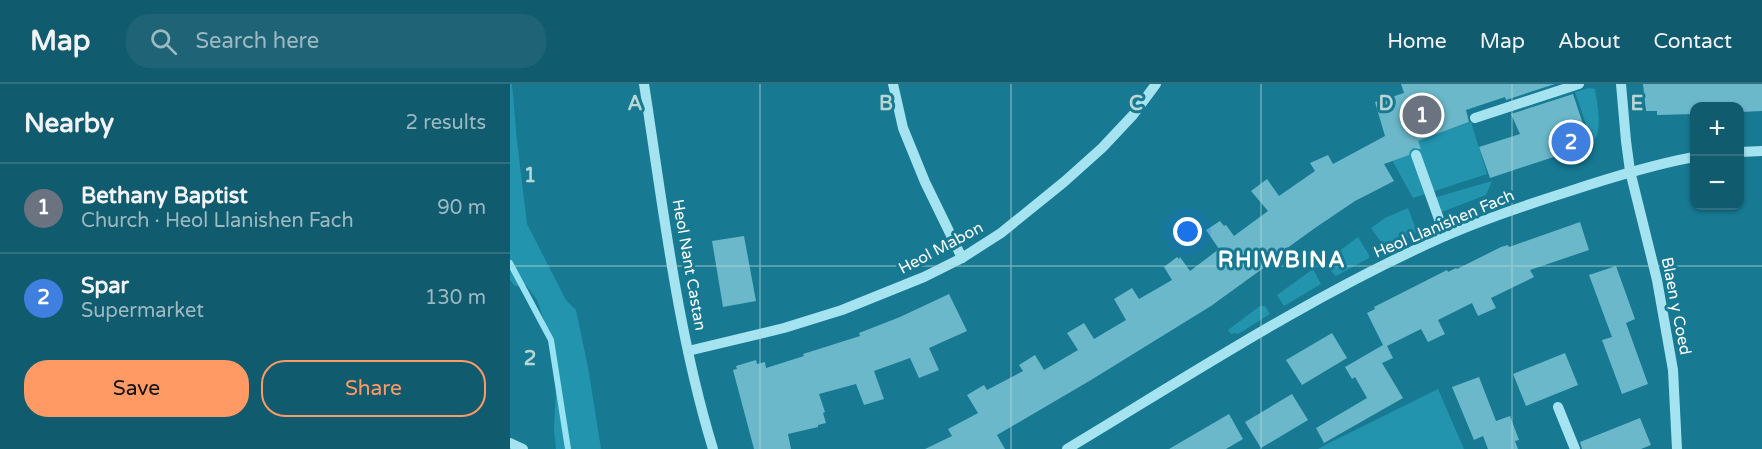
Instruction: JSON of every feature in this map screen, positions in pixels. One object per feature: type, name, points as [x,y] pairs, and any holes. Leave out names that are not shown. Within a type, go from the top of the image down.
[{"type":"street","name":"Heol Nant Castan","points":[[644,84],[681,319],[698,398],[713,449]]},
{"type":"street","points":[[893,84],[903,128],[924,182],[962,258]]},
{"type":"street","name":"Heol Mabon","points":[[688,351],[784,328],[842,310],[924,277],[962,258],[1001,233],[1064,182],[1133,115],[1156,84]]},
{"type":"street","points":[[1475,118],[1580,84]]},
{"type":"street","name":"Blaen y Coed","points":[[1621,84],[1630,171],[1657,280],[1672,370],[1677,449]]},
{"type":"street","points":[[1744,152],[1762,150]]},
{"type":"street","points":[[1416,155],[1445,236]]},
{"type":"street","name":"Heol Llanishen Fach","points":[[1067,449],[1255,336],[1366,274],[1445,236],[1515,209],[1630,171],[1690,158]]},
{"type":"street","points":[[1558,407],[1575,449]]},
{"type":"street","points":[[510,443],[523,449]]},
{"type":"shaded area","points":[[510,84],[512,84],[527,224],[566,300],[576,310],[601,449],[556,449],[554,430],[557,369],[551,340],[537,300],[526,285],[515,286],[510,280]]},
{"type":"shaded area","points":[[1589,88],[1595,89],[1599,118],[1598,132],[1592,142],[1575,92]]},
{"type":"shaded area","points":[[1471,122],[1487,174],[1413,198],[1387,151]]},
{"type":"shaded area","points":[[1492,181],[1486,195],[1439,213],[1433,198]]},
{"type":"shaded area","points":[[1408,208],[1417,232],[1385,248],[1371,228],[1385,218]]},
{"type":"shaded area","points":[[1358,237],[1369,258],[1336,276],[1323,263]]},
{"type":"shaded area","points":[[1313,269],[1321,284],[1284,306],[1277,295]]},
{"type":"shaded area","points":[[1260,306],[1265,306],[1270,314],[1238,334],[1231,334],[1228,330]]},
{"type":"shaded area","points":[[1438,389],[1464,449],[1318,449],[1329,443]]},
{"type":"building","points":[[1401,84],[1555,84],[1466,110],[1469,122],[1418,141],[1421,149],[1413,148],[1409,155],[1384,164],[1394,181],[1355,201],[1315,228],[1211,306],[997,435],[1005,449],[925,449],[952,436],[948,429],[978,413],[967,395],[984,385],[987,390],[1023,371],[1019,365],[1035,355],[1044,370],[1078,350],[1067,333],[1084,323],[1094,339],[1126,320],[1114,299],[1132,288],[1139,299],[1172,280],[1164,267],[1177,257],[1179,259],[1180,257],[1190,271],[1219,249],[1206,230],[1220,221],[1234,236],[1268,211],[1251,191],[1267,179],[1279,196],[1315,171],[1310,163],[1328,155],[1333,164],[1385,136],[1375,102],[1404,93]]},
{"type":"building","points":[[1643,84],[1762,84],[1762,111],[1744,112],[1744,102],[1690,102],[1690,114],[1657,115],[1657,111],[1646,111]]},
{"type":"building","points":[[1573,94],[1590,145],[1490,178],[1479,147],[1520,134],[1511,114]]},
{"type":"building","points":[[1580,222],[1589,250],[1530,270],[1534,277],[1491,298],[1496,308],[1478,316],[1472,303],[1438,320],[1445,334],[1428,342],[1421,329],[1387,346],[1393,358],[1382,363],[1403,398],[1324,443],[1316,428],[1367,398],[1355,377],[1352,379],[1345,367],[1383,345],[1367,313],[1375,309],[1374,307],[1447,270],[1448,272],[1457,269],[1501,247],[1508,245],[1509,247]]},
{"type":"building","points":[[744,236],[756,301],[723,307],[712,241]]},
{"type":"building","points":[[1616,266],[1635,319],[1626,323],[1648,384],[1622,394],[1602,340],[1612,337],[1589,275]]},
{"type":"building","points":[[949,294],[967,331],[929,348],[939,370],[919,378],[910,358],[874,371],[884,399],[864,405],[856,384],[819,394],[826,423],[788,434],[791,449],[754,449],[733,370],[737,369],[736,366],[756,360],[757,364],[765,362],[766,368],[804,356],[803,354],[860,336],[859,333]]},
{"type":"building","points":[[1332,333],[1347,358],[1302,385],[1286,360]]},
{"type":"building","points":[[1565,353],[1578,385],[1526,406],[1513,374]]},
{"type":"building","points":[[1479,377],[1496,421],[1510,416],[1519,440],[1515,441],[1518,449],[1488,449],[1483,436],[1474,440],[1452,387]]},
{"type":"building","points":[[1292,394],[1308,420],[1261,448],[1245,422]]},
{"type":"building","points":[[1229,414],[1243,439],[1226,449],[1169,449]]},
{"type":"building","points":[[1640,418],[1651,445],[1641,449],[1582,449],[1580,442]]},
{"type":"waterway","points":[[510,263],[551,340],[568,449]]},
{"type":"place","name":"Bethany Baptist","points":[[1422,115]]},
{"type":"place","name":"Spar","points":[[1571,142]]},
{"type":"district","name":"RHIWBINA","points":[[1282,260]]}]
